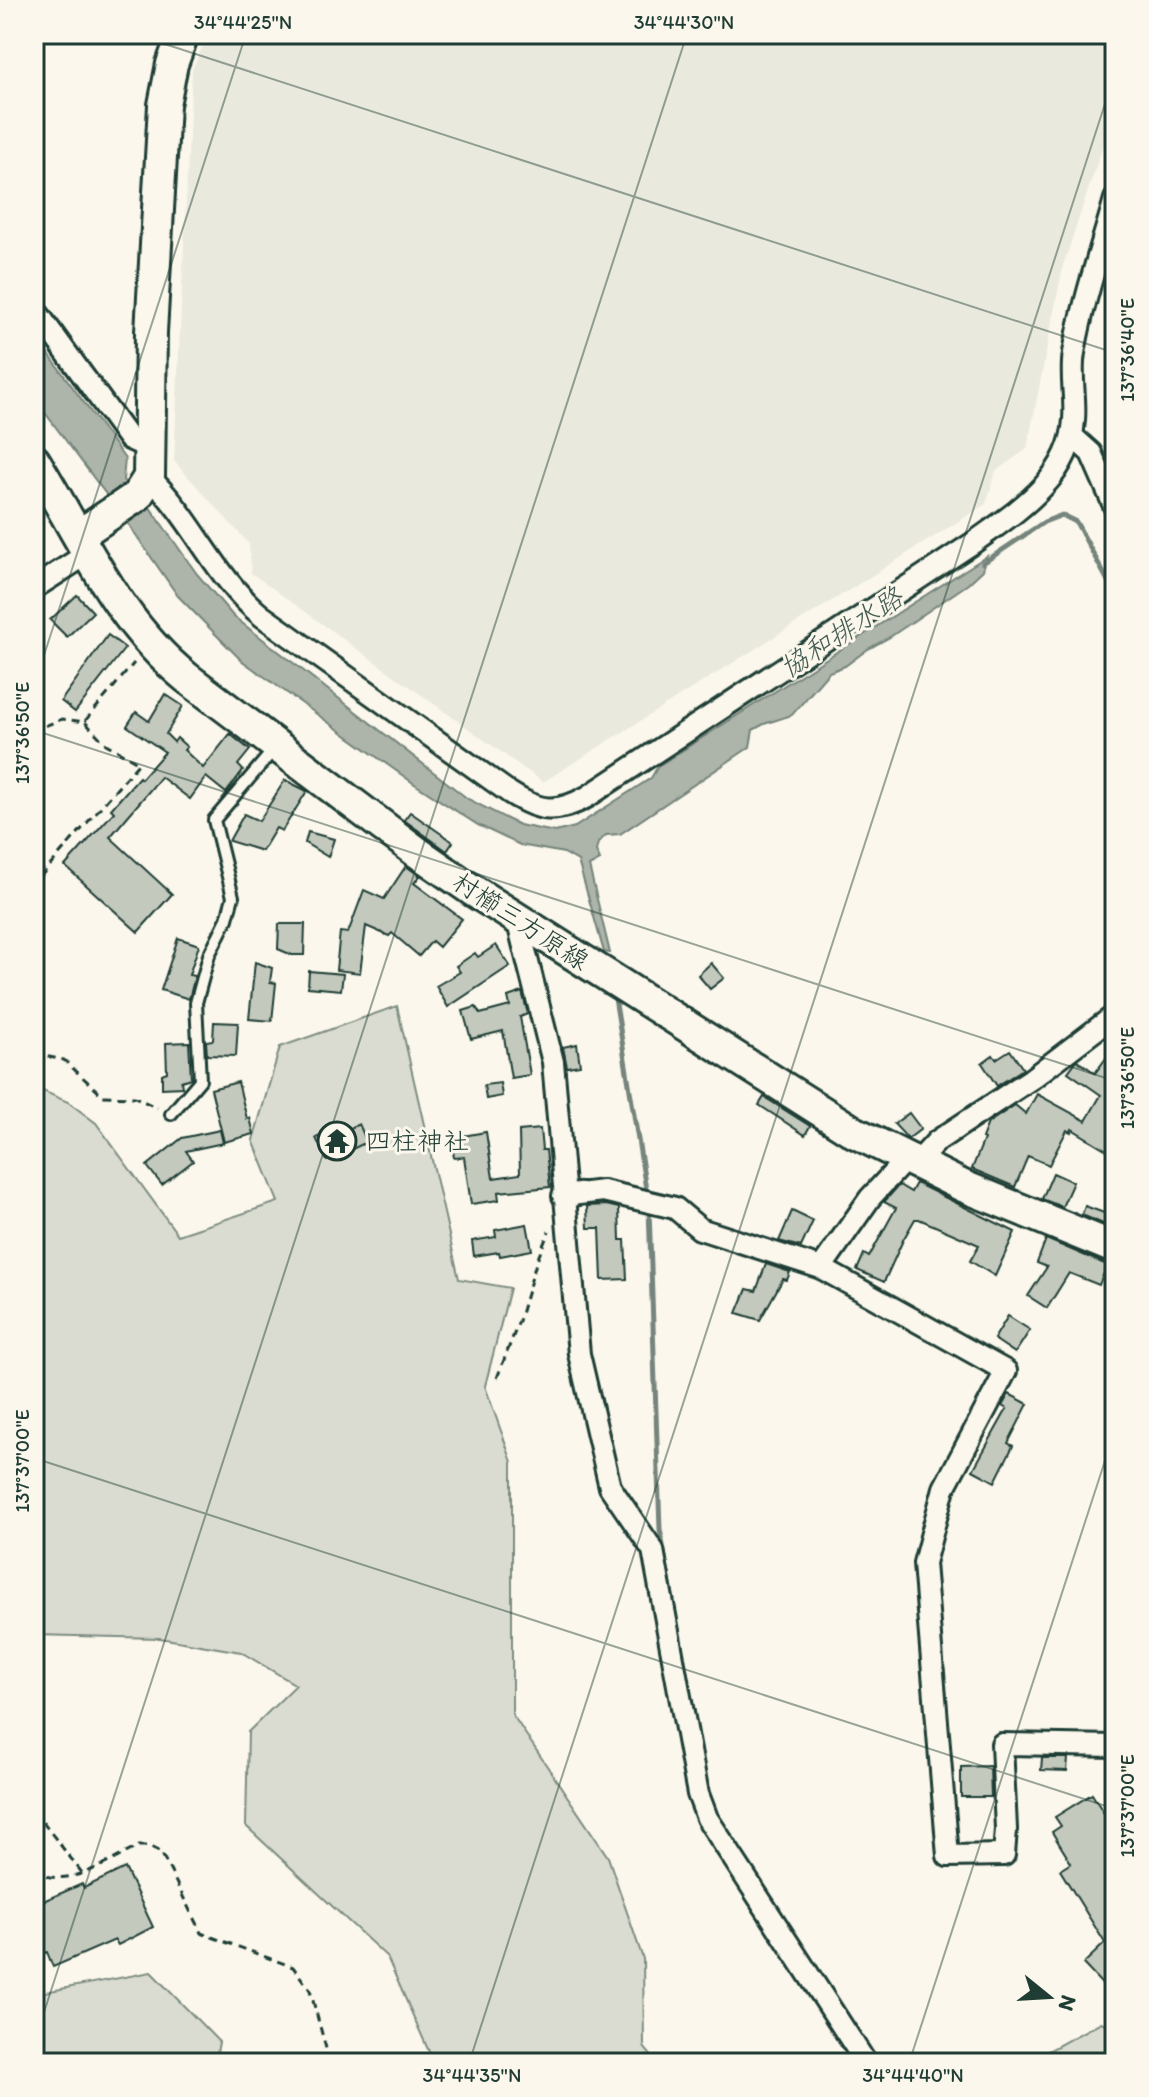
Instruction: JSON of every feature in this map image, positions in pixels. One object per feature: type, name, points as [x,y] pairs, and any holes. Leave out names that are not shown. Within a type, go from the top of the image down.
[{"type":"main road","points":[[87,538],[145,474],[164,105],[172,64],[183,34]]},
{"type":"main road","name":"村櫛三方原線","points":[[34,460],[87,538],[124,611],[150,645],[175,669],[417,852],[819,1111],[911,1162],[1115,1248]]},
{"type":"street","points":[[34,308],[129,439],[145,474],[165,492],[235,589],[255,610],[510,793],[549,810],[562,809],[587,797],[994,528],[1051,480],[1064,459],[1072,436],[1074,350],[1115,199]]},
{"type":"street","points":[[1072,436],[1091,453],[1115,508]]},
{"type":"street","points":[[34,588],[87,538]]},
{"type":"street","points":[[522,922],[520,931],[553,1062],[579,1354],[610,1487],[653,1550],[698,1794],[707,1818],[866,2063]]},
{"type":"street","points":[[821,1268],[870,1198],[911,1162],[937,1141],[1031,1079],[1115,1015]]},
{"type":"street","points":[[563,1196],[603,1191],[675,1208],[700,1229],[821,1268],[1006,1371],[944,1488],[924,1563],[948,1856],[1004,1855],[1006,1829],[1002,1744],[1115,1746]]},
{"type":"street","points":[[34,2056],[44,2063]]},
{"type":"lane","points":[[171,1114],[200,1080],[196,1003],[209,955],[227,919],[233,897],[214,820],[277,746]]},
{"type":"path","points":[[85,722],[150,645]]},
{"type":"path","points":[[34,734],[40,728],[62,719],[85,722],[106,744],[139,763],[34,884]]},
{"type":"path","points":[[34,1054],[64,1060],[103,1096],[135,1097],[171,1114]]},
{"type":"path","points":[[497,1378],[519,1321],[536,1263],[563,1196]]},
{"type":"path","points":[[34,1811],[83,1874]]},
{"type":"path","points":[[34,1871],[53,1879],[83,1874],[139,1846],[149,1846],[161,1852],[201,1933],[293,1967],[310,1990],[330,2063]]},
{"type":"shaded area","points":[[208,34],[1115,34],[1115,109],[1063,266],[1027,449],[996,471],[986,504],[543,782],[251,573],[249,544],[174,461],[192,70]]},
{"type":"shaded area","points":[[34,334],[125,459],[123,480],[127,485],[124,487],[149,506],[197,574],[233,616],[468,799],[519,825],[555,832],[575,827],[651,778],[658,766],[987,556],[983,570],[968,584],[845,666],[829,672],[792,715],[753,730],[750,747],[620,834],[606,835],[598,843],[596,851],[600,860],[589,866],[610,953],[604,952],[578,861],[564,853],[520,845],[478,825],[416,785],[241,660],[178,596],[34,398]]},
{"type":"shaded area","points":[[397,1006],[459,1279],[510,1288],[485,1386],[512,1462],[512,1714],[608,1857],[643,1959],[644,2047],[657,2063],[434,2063],[387,1957],[246,1826],[248,1732],[296,1685],[241,1652],[160,1638],[34,1635],[34,1087],[68,1102],[96,1123],[178,1235],[278,1202],[253,1140],[280,1047]]},
{"type":"shaded area","points":[[151,1972],[219,2042],[215,2063],[34,2063],[34,1985],[45,1992]]},
{"type":"shaded area","points":[[1101,2022],[1115,2028],[1115,2063],[1028,2062]]},
{"type":"building","points":[[77,595],[93,612],[67,637],[50,620]]},
{"type":"building","points":[[108,635],[125,648],[75,712],[61,701]]},
{"type":"building","points":[[165,694],[183,706],[166,734],[174,742],[177,738],[187,747],[184,750],[203,768],[230,734],[250,750],[238,765],[243,770],[226,793],[206,777],[190,799],[161,777],[110,837],[172,894],[138,932],[65,866],[114,812],[111,809],[139,777],[141,779],[165,752],[127,726],[136,712],[149,721]]},
{"type":"building","points":[[285,780],[307,791],[282,831],[276,828],[262,851],[229,841],[244,814],[259,821]]},
{"type":"building","points":[[410,812],[453,842],[447,851],[404,820]]},
{"type":"building","points":[[308,832],[334,839],[328,857],[305,843]]},
{"type":"building","points":[[406,866],[420,876],[414,883],[462,919],[439,947],[432,941],[419,956],[392,933],[389,936],[366,926],[360,973],[336,970],[340,932],[348,933],[364,890],[384,899]]},
{"type":"building","points":[[279,924],[305,924],[304,955],[292,955],[278,949]]},
{"type":"building","points":[[178,938],[199,945],[189,975],[195,976],[189,999],[161,990]]},
{"type":"building","points":[[496,945],[510,966],[448,1007],[436,986],[460,972],[456,966],[475,953],[478,957]]},
{"type":"building","points":[[255,962],[272,968],[270,982],[276,983],[272,1021],[249,1019]]},
{"type":"building","points":[[711,963],[724,978],[710,989],[698,975]]},
{"type":"building","points":[[309,971],[343,974],[341,990],[308,987]]},
{"type":"building","points":[[522,992],[528,1014],[520,1017],[530,1075],[511,1078],[503,1031],[471,1039],[463,1011],[476,1007],[480,1014],[510,1006],[508,997]]},
{"type":"building","points":[[214,1022],[238,1023],[236,1056],[207,1055],[206,1041],[213,1040]]},
{"type":"building","points":[[189,1042],[191,1078],[181,1081],[182,1087],[162,1088],[162,1074],[167,1072],[166,1043]]},
{"type":"building","points":[[577,1044],[580,1065],[567,1067],[563,1047]]},
{"type":"building","points":[[1115,1046],[1115,1155],[1072,1129],[1071,1132],[1067,1130],[1049,1165],[1028,1156],[1015,1187],[972,1169],[988,1123],[1015,1105],[1026,1114],[1037,1094],[1086,1121],[1101,1095],[1068,1072],[1077,1060],[1095,1073]]},
{"type":"building","points":[[1010,1050],[1023,1069],[997,1086],[982,1063],[993,1055],[996,1059]]},
{"type":"building","points":[[238,1082],[254,1134],[224,1142],[211,1089]]},
{"type":"building","points":[[500,1083],[502,1096],[486,1099],[484,1085]]},
{"type":"building","points":[[764,1097],[810,1126],[805,1135],[759,1105]]},
{"type":"building","points":[[909,1113],[921,1129],[908,1139],[894,1124]]},
{"type":"building","points":[[359,1124],[367,1142],[327,1161],[316,1138],[344,1125],[346,1130]]},
{"type":"building","points":[[540,1129],[550,1187],[498,1192],[499,1200],[471,1204],[464,1157],[454,1158],[451,1138],[486,1132],[493,1178],[520,1174],[519,1131]]},
{"type":"building","points":[[220,1130],[223,1143],[186,1151],[193,1161],[162,1185],[147,1166],[182,1138]]},
{"type":"building","points":[[1053,1173],[1073,1182],[1062,1207],[1042,1199]]},
{"type":"building","points":[[916,1183],[1015,1232],[995,1276],[970,1261],[979,1245],[919,1219],[915,1219],[903,1240],[884,1282],[857,1270],[864,1254],[869,1257],[896,1208],[884,1202],[899,1185],[911,1192]]},
{"type":"building","points":[[587,1206],[619,1208],[620,1240],[625,1240],[627,1279],[602,1280],[600,1228],[588,1228]]},
{"type":"building","points":[[1085,1206],[1115,1217],[1115,1229],[1082,1215]]},
{"type":"building","points":[[792,1211],[813,1221],[801,1247],[779,1241]]},
{"type":"building","points":[[527,1224],[532,1250],[500,1256],[499,1252],[474,1256],[472,1241],[496,1237],[495,1230]]},
{"type":"building","points":[[1046,1239],[1107,1265],[1099,1285],[1069,1273],[1047,1308],[1028,1296],[1047,1267],[1037,1263]]},
{"type":"building","points":[[766,1264],[790,1272],[787,1280],[783,1279],[760,1320],[737,1313],[747,1289],[756,1291]]},
{"type":"building","points":[[1008,1316],[1030,1330],[1015,1353],[994,1339]]},
{"type":"building","points":[[1009,1394],[1028,1404],[1008,1443],[1013,1446],[995,1482],[973,1470],[1007,1409],[1002,1406]]},
{"type":"building","points":[[1042,1758],[1068,1758],[1067,1771],[1041,1770]]},
{"type":"building","points":[[990,1766],[991,1797],[961,1797],[961,1767]]},
{"type":"building","points":[[1092,1794],[1115,1831],[1115,1998],[1083,1964],[1105,1943],[1060,1870],[1071,1863],[1052,1832],[1061,1826],[1055,1817]]},
{"type":"building","points":[[125,1868],[153,1927],[118,1945],[115,1940],[53,1967],[47,1952],[34,1958],[34,1905],[82,1884],[84,1888]]},
{"type":"waterway","name":"協和排水路","points":[[983,563],[1044,522],[1062,515],[1076,522],[1115,594]]},
{"type":"waterway","points":[[614,992],[647,1195]]},
{"type":"waterway","points":[[649,1209],[660,1529],[672,1597]]},
{"type":"place","name":"四柱神社","points":[[337,1141]]}]
